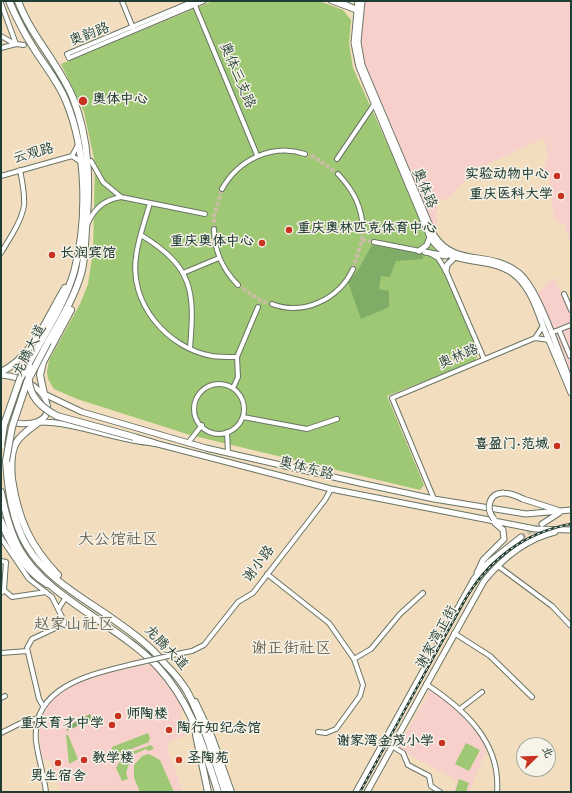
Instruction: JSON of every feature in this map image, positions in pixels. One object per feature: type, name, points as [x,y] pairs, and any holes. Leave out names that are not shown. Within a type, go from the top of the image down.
[{"type":"highway","name":"龙腾大道","points":[[1,445],[4,425],[20,379],[61,306],[74,272],[79,247],[82,218],[83,182],[79,143],[63,95],[54,77],[27,37],[9,1]]},
{"type":"highway","name":"龙腾大道","points":[[19,4],[39,42],[60,73],[70,92],[86,142],[89,182],[87,227],[81,274],[66,310],[27,382],[12,427],[6,461],[8,485],[15,518],[27,546],[42,565],[79,596],[147,644],[165,663],[187,691],[205,732],[225,792]]},
{"type":"highway","points":[[44,394],[41,381],[41,368],[79,291],[89,248],[91,161],[86,142]]},
{"type":"highway","points":[[1,372],[16,364],[29,350],[74,272]]},
{"type":"highway","points":[[28,364],[30,388],[40,405],[48,411],[57,416],[154,443]]},
{"type":"highway","points":[[39,422],[20,437],[14,447],[11,474],[16,506],[21,520],[36,549],[79,596]]},
{"type":"highway","name":"龙腾大道","points":[[1,492],[7,520],[20,550],[36,570],[65,596],[129,641],[158,667],[178,691],[192,716],[218,792]]},
{"type":"highway","points":[[1,521],[16,553],[26,567],[39,579],[65,596]]},
{"type":"highway","points":[[187,691],[218,744],[234,792]]},
{"type":"highway","points":[[192,716],[208,792]]},
{"type":"highway","points":[[203,717],[205,732]]},
{"type":"highway","points":[[203,717],[231,792]]},
{"type":"highway","points":[[196,735],[214,792]]},
{"type":"main road","name":"奥体路","points":[[358,1],[354,33],[356,55],[363,78],[438,241],[456,255],[495,260],[507,265],[520,274],[535,295],[562,360],[570,383],[571,393]]},
{"type":"main road","name":"奥体路","points":[[358,10],[362,1]]},
{"type":"main road","name":"奥体路","points":[[375,103],[430,237],[440,251],[454,258],[494,264],[518,277],[529,293],[549,340],[570,383]]},
{"type":"main road","points":[[419,250],[427,245],[430,237]]},
{"type":"main road","points":[[425,252],[454,258]]},
{"type":"main road","points":[[446,271],[448,263],[454,258]]},
{"type":"main road","name":"奥体东路","points":[[1,375],[25,381],[44,394],[82,412],[228,453],[434,499],[526,514],[571,510]]},
{"type":"main road","points":[[39,422],[44,418],[48,408],[44,394]]},
{"type":"main road","name":"奥体东路","points":[[1,420],[24,424],[55,422],[133,441],[154,443],[331,489],[535,529],[564,531]]},
{"type":"main road","points":[[474,579],[483,560],[504,539],[504,533],[501,527],[492,520],[490,514],[490,500],[495,495],[504,493],[544,507],[562,511]]},
{"type":"main road","points":[[542,524],[562,511]]},
{"type":"main road","points":[[564,531],[571,530]]},
{"type":"main road","name":"谢家湾正街","points":[[367,792],[478,590],[498,566],[514,552],[531,541],[548,534],[564,531]]},
{"type":"main road","name":"谢家湾正街","points":[[356,792],[474,579],[488,563],[521,537]]},
{"type":"street","points":[[122,1],[133,28]]},
{"type":"street","name":"奥韵路","points":[[133,28],[69,58],[67,54],[194,2],[204,1]]},
{"type":"street","points":[[331,1],[358,10]]},
{"type":"street","points":[[339,1],[358,10]]},
{"type":"street","name":"奥体三支路","points":[[194,2],[257,156]]},
{"type":"street","points":[[1,3],[16,44]]},
{"type":"street","points":[[1,36],[16,44],[33,47]]},
{"type":"street","points":[[24,45],[27,37]]},
{"type":"street","points":[[1,48],[16,44]]},
{"type":"street","points":[[337,159],[375,103]]},
{"type":"street","points":[[79,143],[72,156],[82,162]]},
{"type":"street","points":[[222,189],[227,180],[240,166],[257,156],[276,150],[295,151],[305,154]]},
{"type":"street","name":"云观路","points":[[1,176],[72,156]]},
{"type":"street","points":[[91,161],[103,182],[121,197],[205,214]]},
{"type":"street","points":[[1,253],[21,215],[24,206],[20,170]]},
{"type":"street","points":[[338,174],[356,195],[362,218],[363,230]]},
{"type":"street","points":[[87,227],[90,217],[102,204],[121,197]]},
{"type":"street","points":[[150,203],[136,258],[136,281],[145,309],[159,328],[190,348],[211,356],[237,357]]},
{"type":"street","points":[[214,229],[214,238],[219,258],[230,277],[238,285]]},
{"type":"street","points":[[141,235],[158,245],[174,259],[184,273],[191,297],[193,317],[190,348]]},
{"type":"street","points":[[374,242],[419,250],[438,258],[446,271],[484,359]]},
{"type":"street","points":[[184,273],[219,258]]},
{"type":"street","points":[[272,304],[281,308],[302,308],[321,302],[336,292],[348,280],[353,269]]},
{"type":"street","points":[[564,294],[569,300],[571,310]]},
{"type":"street","points":[[233,388],[238,377],[237,357],[258,307]]},
{"type":"street","points":[[551,333],[571,325]]},
{"type":"street","points":[[543,326],[535,338],[549,340]]},
{"type":"street","points":[[559,330],[571,356],[562,360]]},
{"type":"street","name":"奥林路","points":[[434,499],[392,398],[535,338]]},
{"type":"street","points":[[217,384],[225,384],[233,388],[243,400],[243,417],[239,424],[227,432],[211,432],[202,425],[195,414],[195,406],[202,391],[217,384]]},
{"type":"street","points":[[243,417],[308,429],[337,419]]},
{"type":"street","points":[[188,443],[202,425]]},
{"type":"street","points":[[227,432],[228,453]]},
{"type":"street","name":"谢小路","points":[[43,706],[63,687],[100,672],[192,651],[204,645],[238,602],[253,593],[325,500],[331,489]]},
{"type":"street","points":[[1,538],[29,579],[46,592],[59,608],[64,624],[32,639],[27,648],[38,699],[43,706],[38,718],[36,740],[46,792]]},
{"type":"street","points":[[1,561],[6,562],[3,592],[12,597],[46,592]]},
{"type":"street","points":[[498,566],[552,606],[571,626]]},
{"type":"street","points":[[268,574],[329,623],[354,659],[363,685],[360,696],[336,729],[326,733],[318,732]]},
{"type":"street","points":[[354,659],[371,649],[400,614],[423,593]]},
{"type":"street","points":[[59,608],[65,596]]},
{"type":"street","points":[[454,633],[490,656],[532,697]]},
{"type":"street","points":[[1,653],[27,651]]},
{"type":"street","points":[[426,684],[460,709],[477,727],[488,745],[496,768],[497,792]]},
{"type":"street","points":[[460,709],[482,692]]},
{"type":"street","points":[[1,733],[23,722],[38,718]]},
{"type":"street","points":[[392,746],[404,754],[408,765],[429,776],[431,786],[440,792]]},
{"type":"shaded area","points":[[364,1],[571,1],[571,243],[564,224],[554,220],[548,172],[543,170],[548,156],[544,138],[474,170],[451,196],[437,203],[436,224],[432,226],[364,65],[361,42]]},
{"type":"shaded area","points":[[554,277],[571,316],[571,376],[537,294]]},
{"type":"shaded area","name":"重庆育才中学","points":[[154,664],[187,710],[180,713],[186,735],[169,742],[167,749],[183,792],[62,792],[49,759],[43,760],[39,741],[41,718],[45,707],[64,689],[83,681],[101,674]]},
{"type":"shaded area","name":"谢家湾金茂小学","points":[[431,689],[452,705],[467,720],[482,739],[487,749],[469,792],[453,792],[457,781],[398,748]]},
{"type":"green space","name":"重庆奥体中心","points":[[213,1],[319,1],[343,10],[351,20],[349,43],[353,68],[444,269],[479,352],[475,361],[387,396],[424,485],[420,490],[190,435],[77,399],[54,389],[48,379],[47,372],[49,360],[80,304],[88,284],[93,252],[95,163],[84,112],[61,64]]},
{"type":"green space","points":[[372,245],[423,254],[423,259],[396,261],[390,277],[381,276],[379,289],[389,291],[389,307],[361,319],[348,282],[358,270]]},
{"type":"green space","points":[[90,714],[92,720],[66,731],[70,725]]},
{"type":"green space","points":[[148,733],[150,738],[149,742],[121,753],[116,758],[113,757],[111,751],[112,747]]},
{"type":"green space","points":[[66,735],[68,735],[78,759],[69,764]]},
{"type":"green space","points":[[466,743],[480,750],[469,771],[455,764]]},
{"type":"green space","points":[[151,745],[154,749],[148,751],[146,749],[132,755],[126,773],[128,779],[122,781],[116,768],[123,755]]},
{"type":"green space","points":[[149,754],[160,760],[174,792],[140,792],[134,778],[134,765],[142,756]]},
{"type":"green space","points":[[459,779],[469,783],[466,792],[455,792]]},
{"type":"tunnel","points":[[305,154],[314,157],[338,174]]},
{"type":"tunnel","points":[[214,229],[214,216],[222,189]]},
{"type":"tunnel","points":[[353,269],[362,240],[363,230]]},
{"type":"tunnel","points":[[362,240],[374,242]]},
{"type":"tunnel","points":[[238,285],[261,301],[272,304]]},
{"type":"tunnel","points":[[521,537],[542,524]]},
{"type":"railway","points":[[360,792],[463,603],[483,574],[508,551],[522,542],[537,534],[571,524]]},
{"type":"place","name":"奥体中心","points":[[83,101]]},
{"type":"place","name":"实验动物中心","points":[[557,176]]},
{"type":"place","name":"重庆医科大学","points":[[561,196]]},
{"type":"place","name":"重庆奥林匹克体育中心","points":[[289,230]]},
{"type":"place","name":"重庆奥体中心","points":[[262,243]]},
{"type":"place","name":"长润宾馆","points":[[52,255]]},
{"type":"place","name":"喜盈门·范城","points":[[557,446]]},
{"type":"place","name":"师陶楼","points":[[118,716]]},
{"type":"place","name":"重庆育才中学","points":[[112,725]]},
{"type":"place","name":"陶行知纪念馆","points":[[169,730]]},
{"type":"place","name":"谢家湾金茂小学","points":[[442,743]]},
{"type":"place","name":"教学楼","points":[[84,760]]},
{"type":"place","name":"圣陶苑","points":[[179,760]]},
{"type":"place","name":"男生宿舍","points":[[58,763]]},
{"type":"district","name":"大公馆社区","points":[[118,542]]},
{"type":"district","name":"赵家山社区","points":[[74,627]]},
{"type":"district","name":"谢正街社区","points":[[291,651]]}]
